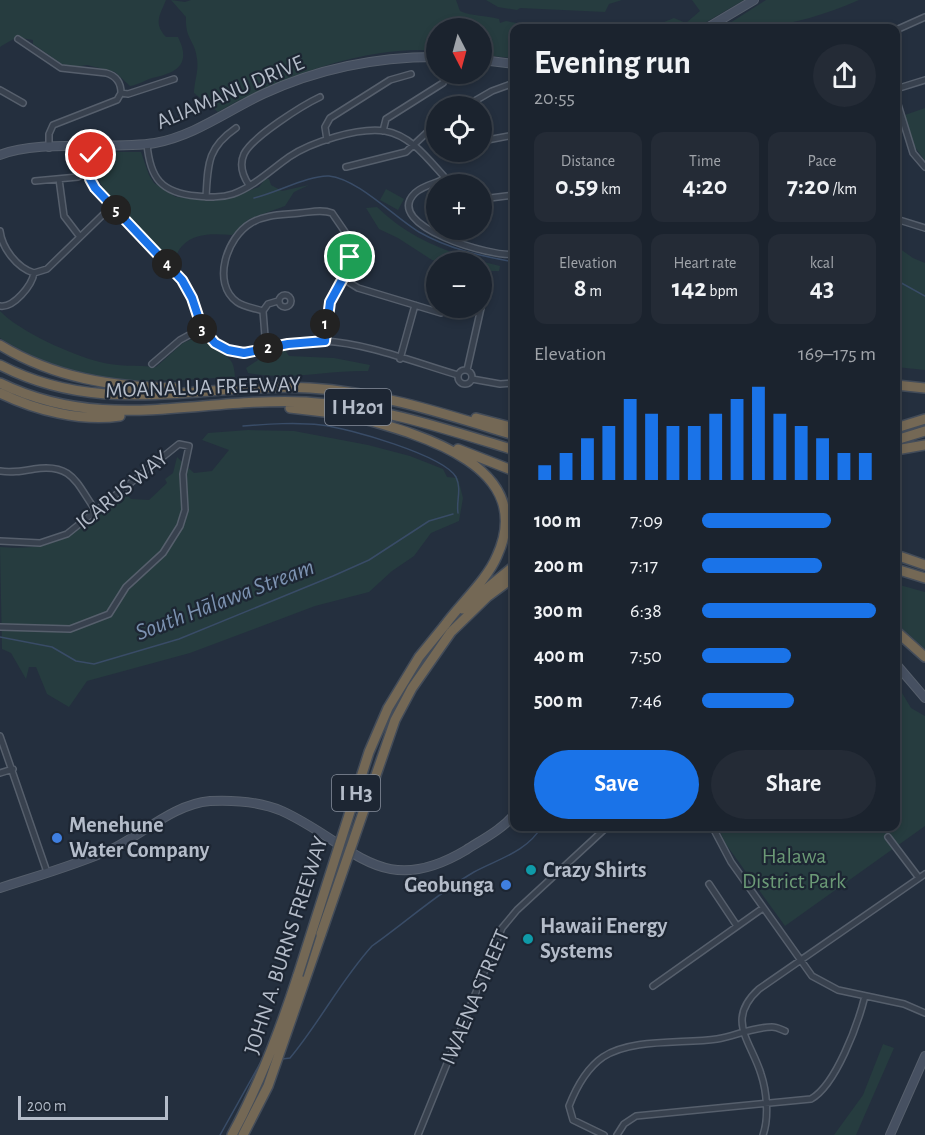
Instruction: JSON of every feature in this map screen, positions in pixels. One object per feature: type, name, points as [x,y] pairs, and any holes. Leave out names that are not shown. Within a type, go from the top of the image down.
[{"type":"highway","points":[[0,345],[47,369],[102,383],[151,387],[255,388]]},
{"type":"highway","name":"MOANALUA FREEWAY","points":[[0,364],[38,381],[98,395],[135,396],[255,388],[338,391],[409,404],[510,434]]},
{"type":"highway","name":"MOANALUA FREEWAY","points":[[0,383],[66,406],[107,411],[151,411],[277,402],[352,406],[420,421],[510,449]]},
{"type":"highway","points":[[900,385],[925,388]]},
{"type":"highway","points":[[0,393],[41,408],[79,417],[105,418],[151,411]]},
{"type":"highway","points":[[409,404],[510,427]]},
{"type":"highway","points":[[197,408],[288,408],[346,414],[421,434],[510,469]]},
{"type":"highway","points":[[346,414],[406,432],[462,456],[480,469],[495,485],[503,506],[505,522],[497,558],[448,629]]},
{"type":"highway","points":[[900,427],[925,419]]},
{"type":"highway","points":[[900,439],[925,431]]},
{"type":"highway","points":[[900,449],[925,445]]},
{"type":"highway","points":[[900,551],[925,558]]},
{"type":"highway","points":[[900,556],[925,565]]},
{"type":"highway","name":"JOHN A. BURNS FREEWAY","points":[[232,1135],[255,1094],[277,1041],[369,752],[388,708],[419,657],[510,570]]},
{"type":"highway","points":[[900,570],[925,579]]},
{"type":"highway","name":"JOHN A. BURNS FREEWAY","points":[[243,1135],[268,1086],[284,1044],[395,720],[448,629],[510,582]]},
{"type":"highway","points":[[900,635],[925,657]]},
{"type":"street","points":[[714,24],[754,0]]},
{"type":"street","points":[[900,28],[925,17]]},
{"type":"street","points":[[18,39],[60,68],[112,75],[120,83],[121,93],[113,102],[53,125],[49,134],[49,148]]},
{"type":"street","points":[[22,52],[27,45]]},
{"type":"street","name":"ALIAMANU DRIVE","points":[[0,155],[25,149],[147,144],[189,132],[264,94],[309,76],[374,62],[426,58]]},
{"type":"street","points":[[492,61],[510,64]]},
{"type":"street","points":[[327,140],[325,127],[330,118],[390,80],[408,75],[407,84]]},
{"type":"street","points":[[483,96],[508,85],[506,77]]},
{"type":"street","points":[[121,93],[128,94],[171,80],[170,90]]},
{"type":"street","points":[[900,88],[925,80]]},
{"type":"street","points":[[383,131],[386,119],[440,85],[442,94]]},
{"type":"street","points":[[0,90],[21,100]]},
{"type":"street","points":[[249,185],[242,170],[242,159],[246,150],[296,109],[317,98],[318,108]]},
{"type":"street","points":[[900,111],[913,153],[925,167]]},
{"type":"street","points":[[206,197],[208,169],[213,150],[222,138],[236,128]]},
{"type":"street","points":[[147,144],[152,172],[161,184],[176,193],[206,197],[232,194],[292,155],[327,140],[383,131],[397,135],[414,146],[440,174]]},
{"type":"street","points":[[346,167],[398,155],[414,146],[426,132]]},
{"type":"street","points":[[492,139],[510,136]]},
{"type":"street","points":[[88,147],[90,179],[112,206],[182,280],[192,298],[202,328],[210,339],[228,350],[244,353],[325,341],[400,358],[458,375],[467,370]]},
{"type":"street","points":[[355,165],[357,174]]},
{"type":"street","points":[[35,182],[78,177]]},
{"type":"street","points":[[60,179],[64,216],[80,237]]},
{"type":"street","points":[[426,187],[412,196],[410,207],[415,220],[426,227]]},
{"type":"street","points":[[492,198],[510,196]]},
{"type":"street","points":[[0,231],[2,248],[26,270],[33,273],[47,269],[112,206]]},
{"type":"street","points":[[263,311],[238,303],[230,294],[224,277],[231,244],[246,226],[267,217],[327,211],[337,218],[354,245],[360,247],[363,253],[359,259],[353,260],[328,309],[325,341]]},
{"type":"street","points":[[900,220],[925,228]]},
{"type":"street","points":[[451,240],[481,249],[510,253]]},
{"type":"street","points":[[353,260],[349,252],[354,245]]},
{"type":"street","points":[[0,306],[8,306],[30,285],[33,273]]},
{"type":"street","points":[[342,278],[358,288],[426,308]]},
{"type":"street","points":[[266,349],[263,311],[268,304],[278,302]]},
{"type":"street","points":[[400,358],[416,305]]},
{"type":"street","points":[[478,318],[467,370],[472,378],[500,384],[510,383]]},
{"type":"street","points":[[152,364],[180,340],[202,328]]},
{"type":"street","points":[[458,375],[464,384],[472,378]]},
{"type":"street","name":"ICARUS WAY","points":[[0,541],[30,543],[59,538],[180,444],[189,446],[183,474],[184,510],[180,526],[163,553],[126,587],[109,614],[70,629],[0,627]]},
{"type":"street","points":[[0,471],[50,467],[63,469],[96,511]]},
{"type":"street","points":[[900,669],[925,698]]},
{"type":"street","points":[[0,736],[47,872]]},
{"type":"street","points":[[0,774],[13,769]]},
{"type":"street","points":[[0,888],[114,848],[183,809],[203,802],[232,802],[275,808],[358,858],[399,871],[440,865],[495,832],[510,819]]},
{"type":"street","name":"IWAENA STREET","points":[[418,1135],[502,928],[517,910],[603,831]]},
{"type":"street","points":[[714,831],[719,845],[812,976],[827,987],[904,1004],[925,1013]]},
{"type":"street","points":[[888,837],[919,878]]},
{"type":"street","points":[[763,1135],[767,1118],[761,1075],[744,1033],[742,1017],[752,996],[925,874]]},
{"type":"street","points":[[709,884],[737,926]]},
{"type":"street","points":[[653,986],[763,908]]},
{"type":"street","points":[[617,1135],[624,1124],[636,1116],[811,1099],[821,1094],[835,1070],[865,996]]},
{"type":"street","points":[[604,1135],[573,1120],[569,1114],[569,1106],[580,1083],[604,1057],[619,1049],[635,1046],[719,1039],[775,1027],[785,1031]]},
{"type":"street","points":[[890,1135],[925,1056]]},
{"type":"green space","points":[[0,0],[166,0],[159,19],[160,27],[166,37],[178,37],[182,47],[182,61],[179,66],[168,73],[130,86],[115,72],[87,65],[74,67],[62,64],[33,44],[33,40],[16,39],[0,47]]},
{"type":"green space","points":[[171,0],[185,2],[191,0],[456,0],[460,11],[499,19],[500,23],[506,21],[522,24],[510,24],[510,58],[492,56],[492,18],[426,18],[426,51],[382,53],[323,66],[266,88],[218,112],[194,93],[196,53],[186,25],[186,17]]},
{"type":"green space","points":[[486,0],[622,0],[609,4],[605,12],[520,8],[517,10],[498,7]]},
{"type":"green space","points":[[692,0],[744,0],[703,24],[659,24],[674,18],[686,23],[700,11]]},
{"type":"green space","points":[[766,0],[859,0],[808,18],[781,24],[728,24]]},
{"type":"green space","points":[[925,108],[925,161],[915,147],[905,115]]},
{"type":"green space","points":[[112,152],[141,152],[154,183],[176,197],[224,200],[259,187],[265,179],[269,179],[271,185],[282,191],[309,185],[294,192],[285,206],[249,219],[232,235],[206,235],[187,241],[171,261],[124,214],[103,186],[97,173],[96,162]]},
{"type":"green space","points":[[386,189],[404,199],[398,210],[380,200]]},
{"type":"green space","points":[[377,207],[390,219],[419,238],[453,252],[426,252],[426,256],[379,229],[366,208]]},
{"type":"green space","points":[[900,249],[925,263],[925,370],[900,367]]},
{"type":"green space","points":[[492,264],[500,266],[499,271],[492,271]]},
{"type":"green space","points":[[0,311],[20,327],[47,342],[88,359],[113,365],[156,367],[183,343],[199,336],[230,359],[235,377],[141,381],[86,375],[30,355],[0,338]]},
{"type":"green space","points":[[285,350],[289,356],[334,358],[370,365],[368,371],[293,376],[248,373],[246,368],[267,354]]},
{"type":"green space","points":[[248,430],[294,431],[368,445],[410,456],[443,469],[447,477],[458,478],[463,498],[459,521],[431,533],[414,556],[392,571],[369,592],[315,606],[190,653],[87,681],[69,707],[47,694],[36,667],[29,667],[26,679],[11,653],[2,649],[0,547],[23,548],[56,542],[69,536],[126,494],[131,499],[149,500],[167,483],[165,479],[173,473],[177,457],[194,473],[212,471],[229,450],[202,440],[208,433]]},
{"type":"green space","points":[[900,585],[925,592],[925,649],[900,627]]},
{"type":"green space","name":"Halawa District Park","points":[[900,690],[911,708],[925,716],[925,826],[785,926],[725,843],[720,831],[900,831]]},
{"type":"green space","points":[[883,1044],[894,1048],[856,1135],[834,1135],[863,1095]]},
{"type":"waterway","points":[[254,198],[312,178],[329,176],[364,191],[430,238],[465,251],[510,261]]},
{"type":"waterway","points":[[900,282],[925,296]]},
{"type":"waterway","points":[[243,426],[292,423],[321,425],[352,431],[415,452],[448,469],[456,477],[459,486],[458,513]]},
{"type":"waterway","name":"South Hālawa Stream","points":[[0,637],[52,647],[76,661],[94,664],[179,639],[333,576],[369,560],[429,521],[453,514]]},
{"type":"waterway","points":[[282,1059],[290,1058],[350,973],[372,946],[461,880],[520,849],[539,831]]},
{"type":"waterway","points":[[220,1135],[262,1060]]},
{"type":"place","name":"Menehune Water Company","points":[[57,838]]},
{"type":"place","name":"Crazy Shirts","points":[[531,870]]},
{"type":"place","name":"Geobunga","points":[[506,885]]},
{"type":"place","name":"Hawaii Energy Systems","points":[[528,939]]},
{"type":"route","points":[[91,155],[90,179],[95,188],[182,280],[207,336],[228,350],[244,353],[288,344],[325,341],[325,324],[330,302],[353,260],[350,257]]}]
